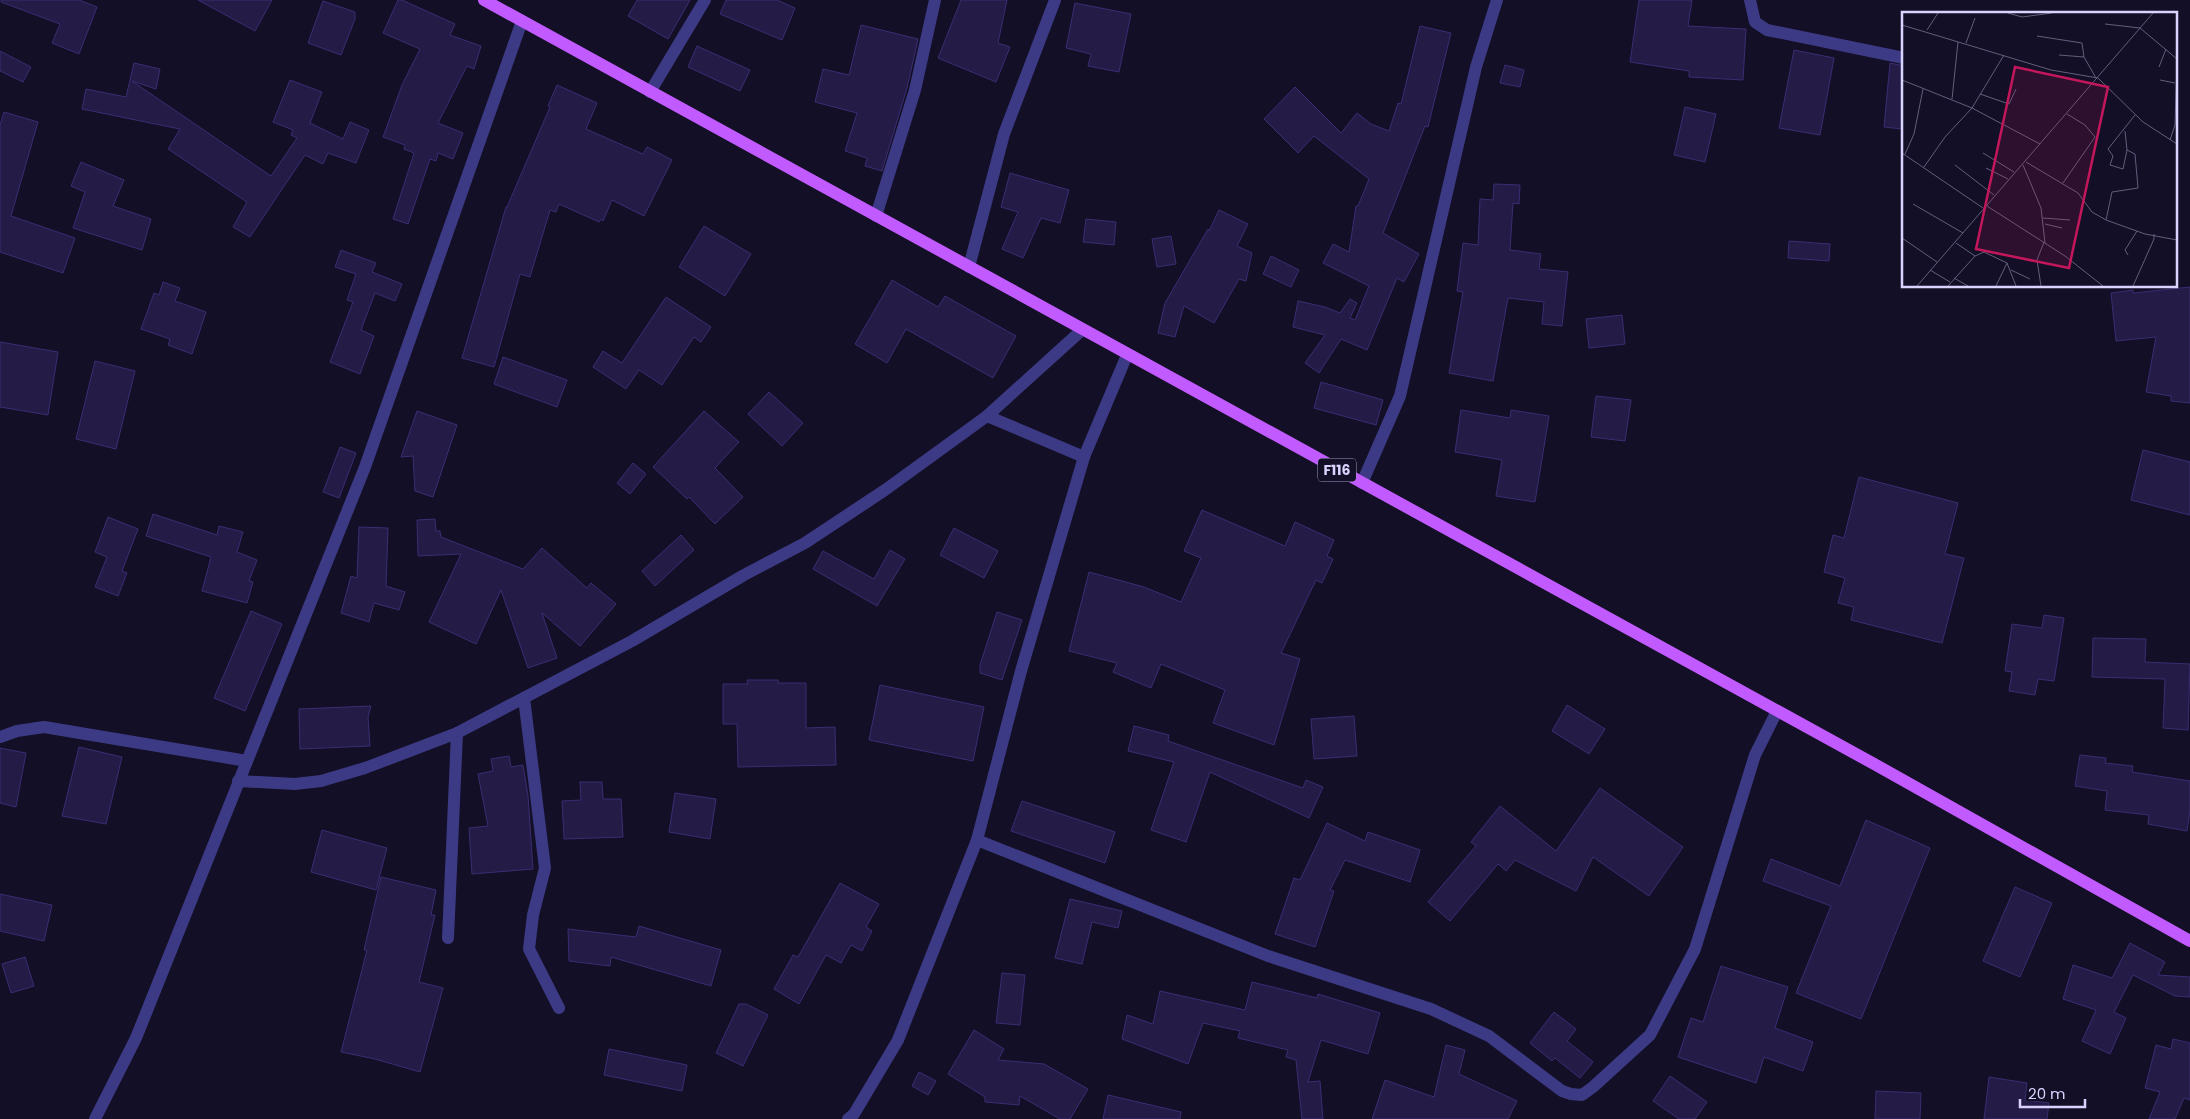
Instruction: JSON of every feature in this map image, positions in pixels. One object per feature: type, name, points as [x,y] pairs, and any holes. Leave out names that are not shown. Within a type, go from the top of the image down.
[{"type":"main road","name":"F116","points":[[484,0],[1777,711],[2190,941]]},
{"type":"street","points":[[650,92],[705,0]]},
{"type":"street","points":[[876,216],[915,90],[935,0]]},
{"type":"street","points":[[969,267],[1004,134],[1055,0]]},
{"type":"street","points":[[1362,484],[1400,396],[1476,67],[1497,0]]},
{"type":"street","points":[[1750,0],[1755,22],[1767,30],[1902,58]]},
{"type":"street","points":[[95,1119],[136,1038],[365,467],[522,21]]},
{"type":"street","points":[[238,781],[295,784],[321,781],[365,768],[457,733],[632,641],[744,575],[805,543],[885,490],[987,416],[1082,330]]},
{"type":"street","points":[[848,1119],[854,1114],[898,1040],[977,840],[1022,671],[1084,457],[1128,355]]},
{"type":"street","points":[[987,416],[1084,457]]},
{"type":"street","points":[[524,698],[545,868],[533,915],[529,949],[559,1008]]},
{"type":"street","points":[[977,840],[1268,956],[1431,1009],[1489,1036],[1562,1091],[1582,1095],[1650,1035],[1695,949],[1755,755],[1777,711]]},
{"type":"street","points":[[0,737],[17,730],[44,727],[246,761]]},
{"type":"street","points":[[448,938],[457,733]]},
{"type":"building","points":[[1,0],[79,0],[97,7],[79,54],[52,43],[60,24],[1,2]]},
{"type":"building","points":[[198,0],[272,0],[255,31]]},
{"type":"building","points":[[398,0],[402,0],[455,24],[450,35],[481,46],[474,69],[467,66],[438,123],[463,133],[453,159],[438,153],[436,161],[430,159],[408,224],[393,219],[414,153],[404,149],[405,145],[383,137],[402,85],[420,49],[383,33]]},
{"type":"building","points":[[637,0],[690,0],[668,39],[628,16]]},
{"type":"building","points":[[726,0],[777,0],[795,8],[782,40],[720,14]]},
{"type":"building","points":[[961,0],[1007,0],[998,43],[1010,47],[996,82],[938,58]]},
{"type":"building","points":[[1639,0],[1692,0],[1688,26],[1746,29],[1743,80],[1689,77],[1689,71],[1630,62]]},
{"type":"building","points":[[323,1],[355,12],[355,19],[341,55],[308,43]]},
{"type":"building","points":[[1075,3],[1131,14],[1119,72],[1088,66],[1091,54],[1066,48]]},
{"type":"building","points":[[861,25],[918,39],[907,88],[882,171],[865,166],[867,158],[845,151],[857,113],[815,102],[823,69],[849,75]]},
{"type":"building","points":[[1420,26],[1451,33],[1428,127],[1425,126],[1383,233],[1419,254],[1404,282],[1397,278],[1367,350],[1341,339],[1319,373],[1305,363],[1325,335],[1293,327],[1298,301],[1325,307],[1340,313],[1350,299],[1357,303],[1350,318],[1355,320],[1369,286],[1323,263],[1333,244],[1349,252],[1356,206],[1358,206],[1369,179],[1314,136],[1298,153],[1264,119],[1295,87],[1341,133],[1357,113],[1371,124],[1389,131],[1398,103],[1401,104]]},
{"type":"building","points":[[697,46],[750,70],[740,91],[688,67]]},
{"type":"building","points":[[1794,50],[1834,58],[1820,135],[1779,128]]},
{"type":"building","points":[[0,51],[31,67],[23,82],[0,71]]},
{"type":"building","points":[[134,63],[160,69],[156,89],[132,81],[271,176],[297,138],[291,135],[293,130],[273,122],[290,80],[322,92],[310,123],[343,139],[350,122],[369,130],[356,163],[328,153],[323,164],[305,155],[250,237],[233,227],[247,202],[168,149],[180,129],[82,109],[86,89],[126,97]]},
{"type":"building","points":[[1890,63],[1902,66],[1902,129],[1884,127]]},
{"type":"building","points":[[1505,65],[1524,70],[1520,87],[1500,83]]},
{"type":"building","points":[[557,85],[597,103],[586,129],[643,154],[647,147],[672,160],[644,216],[612,200],[603,221],[601,219],[599,222],[559,204],[556,212],[550,210],[530,277],[520,274],[494,367],[462,358],[506,207],[550,107],[548,106]]},
{"type":"building","points":[[1685,107],[1716,114],[1705,162],[1674,155]]},
{"type":"building","points":[[4,112],[38,122],[11,216],[75,238],[63,273],[0,252],[0,125]]},
{"type":"building","points":[[81,162],[124,180],[113,206],[151,219],[142,250],[73,228],[85,192],[71,186]]},
{"type":"building","points":[[1010,173],[1069,190],[1060,223],[1041,218],[1023,258],[1002,249],[1018,212],[1001,207]]},
{"type":"building","points":[[1494,184],[1520,185],[1519,204],[1513,203],[1510,250],[1541,254],[1539,269],[1568,272],[1562,326],[1542,324],[1544,302],[1508,298],[1493,381],[1449,373],[1463,292],[1457,291],[1463,243],[1478,245],[1480,199],[1493,200]]},
{"type":"building","points":[[1219,210],[1248,224],[1237,246],[1252,253],[1246,281],[1239,279],[1214,323],[1184,306],[1175,337],[1158,333],[1165,303],[1208,229],[1209,231]]},
{"type":"building","points":[[1086,219],[1116,222],[1114,245],[1083,242]]},
{"type":"building","points":[[704,226],[751,254],[725,296],[679,267]]},
{"type":"building","points":[[1171,236],[1176,264],[1157,267],[1152,239]]},
{"type":"building","points":[[1789,241],[1830,244],[1829,261],[1788,258]]},
{"type":"building","points":[[341,250],[376,263],[372,272],[402,284],[395,301],[375,293],[361,330],[374,336],[360,374],[330,362],[353,302],[347,300],[356,274],[335,267]]},
{"type":"building","points":[[1271,256],[1299,270],[1291,287],[1263,274]]},
{"type":"building","points":[[892,280],[938,307],[945,296],[1016,336],[993,378],[906,329],[887,363],[855,344]]},
{"type":"building","points":[[163,282],[180,288],[175,301],[206,312],[192,354],[168,345],[170,339],[141,329],[154,293],[159,295]]},
{"type":"building","points":[[2190,287],[2190,403],[2171,401],[2171,396],[2146,392],[2156,337],[2116,341],[2111,293],[2133,290],[2133,293]]},
{"type":"building","points":[[666,297],[711,327],[701,342],[694,337],[662,385],[639,370],[626,389],[593,367],[603,351],[622,363]]},
{"type":"building","points":[[1622,315],[1625,344],[1589,348],[1586,319]]},
{"type":"building","points":[[0,342],[58,352],[48,415],[0,407]]},
{"type":"building","points":[[503,357],[567,380],[557,407],[494,384]]},
{"type":"building","points":[[95,361],[135,371],[116,449],[76,439]]},
{"type":"building","points":[[1321,382],[1383,400],[1376,425],[1314,408]]},
{"type":"building","points":[[769,392],[803,423],[782,446],[748,414]]},
{"type":"building","points":[[1596,396],[1631,400],[1625,441],[1591,437]]},
{"type":"building","points":[[1461,410],[1510,418],[1511,410],[1549,416],[1535,502],[1496,496],[1502,460],[1455,452]]},
{"type":"building","points":[[417,411],[457,425],[433,497],[415,491],[413,456],[401,457]]},
{"type":"building","points":[[704,411],[739,442],[715,468],[743,497],[715,524],[689,497],[687,499],[653,467]]},
{"type":"building","points":[[340,447],[356,453],[339,498],[323,492]]},
{"type":"building","points":[[2143,450],[2190,462],[2190,515],[2131,500]]},
{"type":"building","points":[[633,463],[646,474],[630,494],[617,483]]},
{"type":"building","points":[[1859,477],[1958,503],[1945,554],[1964,558],[1942,643],[1851,620],[1854,607],[1838,603],[1845,578],[1824,572],[1833,535],[1844,538]]},
{"type":"building","points":[[1202,510],[1285,546],[1295,522],[1334,540],[1327,556],[1333,559],[1322,583],[1316,580],[1281,653],[1300,659],[1274,745],[1213,723],[1225,690],[1161,664],[1151,688],[1113,672],[1117,663],[1069,651],[1089,572],[1144,587],[1181,602],[1201,558],[1184,551]]},
{"type":"building","points":[[153,514],[217,535],[219,526],[243,532],[237,552],[257,560],[249,581],[253,582],[247,603],[202,591],[211,557],[146,536]]},
{"type":"building","points":[[108,517],[138,529],[122,571],[127,573],[118,596],[95,587],[107,557],[95,552]]},
{"type":"building","points":[[435,519],[436,531],[440,531],[441,537],[523,569],[542,548],[587,588],[591,583],[616,604],[580,646],[542,613],[557,658],[528,668],[501,590],[476,644],[429,622],[461,554],[418,556],[417,520]]},
{"type":"building","points":[[359,527],[388,528],[386,586],[405,592],[399,610],[374,603],[369,622],[341,613],[351,576],[357,578]]},
{"type":"building","points":[[954,528],[998,551],[984,578],[940,555]]},
{"type":"building","points":[[681,535],[694,550],[655,586],[642,571]]},
{"type":"building","points":[[890,550],[905,559],[877,606],[813,569],[823,551],[874,579]]},
{"type":"building","points":[[251,611],[282,624],[245,711],[214,698]]},
{"type":"building","points":[[997,612],[1022,620],[1002,680],[980,673],[980,665]]},
{"type":"building","points":[[2044,615],[2064,618],[2054,681],[2038,679],[2035,695],[2009,691],[2012,672],[2005,671],[2012,624],[2042,628]]},
{"type":"building","points":[[2093,638],[2146,639],[2145,662],[2190,664],[2188,730],[2163,728],[2165,679],[2092,677]]},
{"type":"building","points":[[747,680],[778,680],[778,683],[806,683],[806,728],[835,727],[836,765],[738,767],[737,724],[723,724],[723,684],[748,684]]},
{"type":"building","points":[[880,685],[984,707],[973,761],[869,740]]},
{"type":"building","points":[[1567,705],[1605,729],[1589,754],[1552,731]]},
{"type":"building","points":[[371,706],[368,717],[370,746],[300,749],[299,709]]},
{"type":"building","points":[[1354,716],[1357,756],[1314,759],[1311,719]]},
{"type":"building","points":[[1134,726],[1169,735],[1168,741],[1303,788],[1306,780],[1323,787],[1309,818],[1210,772],[1186,842],[1151,830],[1174,762],[1128,751]]},
{"type":"building","points":[[79,747],[122,757],[106,824],[62,816]]},
{"type":"building","points":[[0,748],[26,753],[16,807],[0,803]]},
{"type":"building","points":[[2080,755],[2106,758],[2105,763],[2133,766],[2132,772],[2190,781],[2190,811],[2187,831],[2148,824],[2149,815],[2105,810],[2107,791],[2075,786]]},
{"type":"building","points":[[509,756],[511,767],[523,765],[528,796],[533,869],[472,874],[469,828],[488,826],[478,774],[493,771],[491,759]]},
{"type":"building","points":[[580,782],[602,782],[603,799],[621,799],[623,837],[564,839],[562,801],[581,800]]},
{"type":"building","points":[[1600,788],[1683,847],[1649,896],[1593,857],[1576,891],[1515,860],[1506,871],[1498,864],[1450,921],[1428,902],[1476,846],[1471,842],[1500,806],[1556,851]]},
{"type":"building","points":[[675,793],[716,799],[710,839],[669,832]]},
{"type":"building","points":[[1022,801],[1115,832],[1105,863],[1011,831]]},
{"type":"building","points":[[1866,820],[1930,848],[1861,1019],[1796,993],[1831,906],[1763,881],[1771,859],[1840,886]]},
{"type":"building","points":[[1327,823],[1365,841],[1368,832],[1420,850],[1410,882],[1345,860],[1330,890],[1334,891],[1315,947],[1275,934],[1294,878],[1300,880]]},
{"type":"building","points":[[322,830],[387,848],[376,890],[311,872]]},
{"type":"building","points":[[381,877],[436,890],[431,915],[435,915],[419,982],[443,988],[420,1072],[375,1059],[341,1052],[367,950],[364,950]]},
{"type":"building","points":[[840,883],[879,904],[866,927],[872,931],[862,951],[851,945],[841,963],[826,955],[799,1004],[774,989],[793,955],[798,957]]},
{"type":"building","points":[[2015,887],[2052,903],[2020,977],[1983,961]]},
{"type":"building","points":[[0,894],[52,905],[44,941],[0,931]]},
{"type":"building","points":[[1070,899],[1122,911],[1118,928],[1092,922],[1082,964],[1055,958]]},
{"type":"building","points":[[639,926],[721,950],[711,986],[611,957],[610,966],[569,961],[568,929],[636,937]]},
{"type":"building","points":[[2130,943],[2165,962],[2158,975],[2190,977],[2190,997],[2175,996],[2133,975],[2114,1012],[2126,1018],[2110,1054],[2082,1041],[2096,1010],[2063,999],[2073,965],[2112,978]]},
{"type":"building","points":[[25,957],[34,986],[11,993],[2,964]]},
{"type":"building","points":[[1721,966],[1788,987],[1775,1028],[1813,1042],[1803,1071],[1764,1057],[1756,1083],[1678,1057],[1691,1018],[1703,1022]]},
{"type":"building","points":[[1002,973],[1025,975],[1020,1025],[996,1023]]},
{"type":"building","points":[[1252,982],[1317,998],[1318,994],[1380,1013],[1368,1054],[1321,1040],[1308,1082],[1320,1081],[1323,1119],[1302,1119],[1296,1060],[1286,1057],[1288,1050],[1238,1038],[1240,1031],[1203,1023],[1188,1064],[1122,1039],[1127,1015],[1153,1024],[1160,991],[1245,1010]]},
{"type":"building","points":[[739,1004],[746,1004],[768,1015],[743,1066],[716,1053]]},
{"type":"building","points":[[1554,1012],[1576,1029],[1567,1041],[1593,1062],[1580,1078],[1555,1058],[1552,1061],[1530,1043]]},
{"type":"building","points":[[974,1030],[1004,1049],[998,1060],[1044,1064],[1088,1089],[1070,1119],[1060,1119],[1020,1096],[1019,1105],[985,1102],[985,1097],[948,1074]]},
{"type":"building","points":[[2173,1039],[2190,1043],[2190,1100],[2184,1098],[2175,1119],[2149,1119],[2160,1092],[2145,1088],[2156,1045],[2171,1049]]},
{"type":"building","points":[[1446,1045],[1465,1050],[1459,1074],[1517,1101],[1508,1119],[1372,1119],[1385,1080],[1434,1097]]},
{"type":"building","points":[[609,1049],[687,1065],[682,1091],[604,1075]]},
{"type":"building","points":[[919,1072],[936,1081],[928,1095],[912,1086]]},
{"type":"building","points":[[1670,1076],[1707,1102],[1695,1119],[1679,1119],[1653,1101]]},
{"type":"building","points":[[1989,1077],[2027,1083],[2025,1100],[2049,1103],[2047,1119],[1984,1119]]},
{"type":"building","points":[[1876,1091],[1921,1093],[1920,1119],[1875,1119]]},
{"type":"building","points":[[1108,1095],[1181,1112],[1180,1119],[1103,1119]]}]
